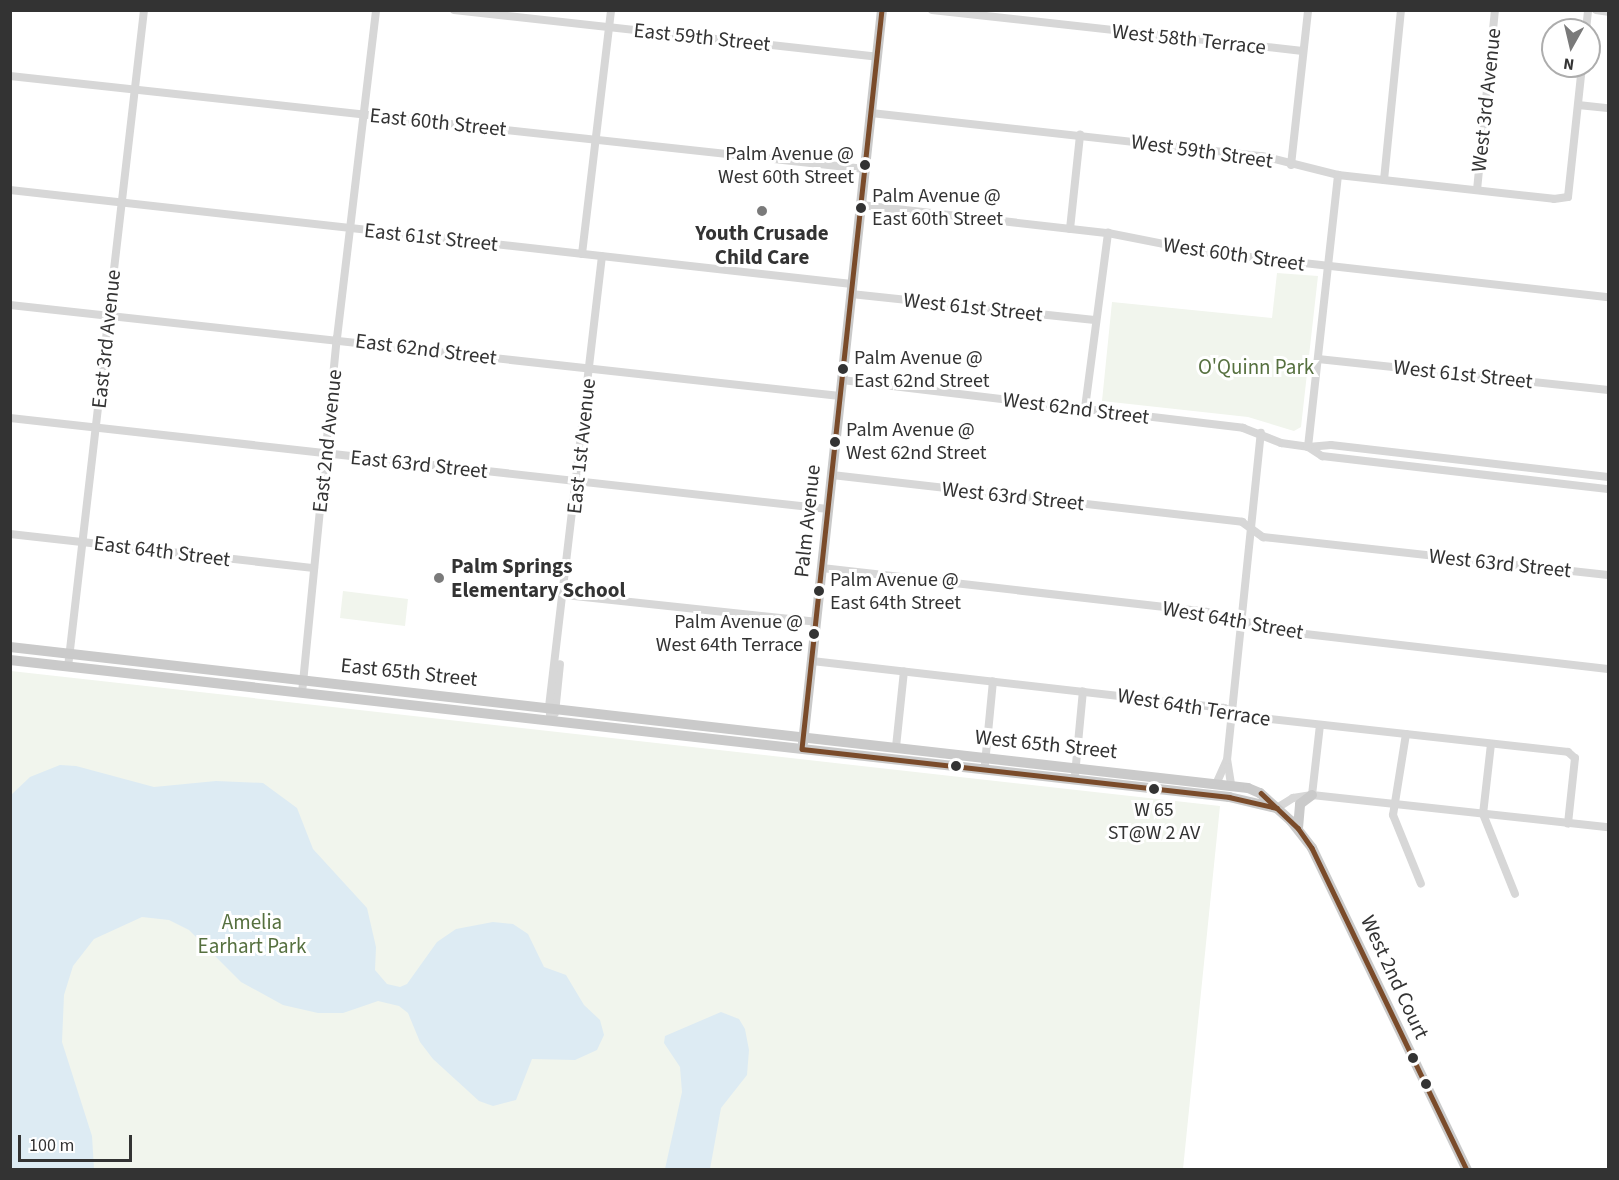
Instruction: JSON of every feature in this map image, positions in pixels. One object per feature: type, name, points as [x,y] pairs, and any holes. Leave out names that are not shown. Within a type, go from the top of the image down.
[{"type":"main road","name":"Palm Avenue","points":[[802,749],[882,10]]},
{"type":"main road","name":"East 65th Street","points":[[10,647],[804,736]]},
{"type":"main road","name":"East 65th Street","points":[[10,660],[802,749]]},
{"type":"main road","name":"West 65th Street","points":[[804,736],[1231,784],[1260,793],[1277,808]]},
{"type":"main road","name":"West 65th Street","points":[[802,749],[1229,797],[1277,808]]},
{"type":"main road","points":[[1298,828],[1300,804],[1312,795]]},
{"type":"main road","name":"West 2nd Court","points":[[1277,808],[1298,828],[1312,848],[1467,1170]]},
{"type":"street","name":"East 3rd Avenue","points":[[68,667],[144,10]]},
{"type":"street","name":"East 2nd Avenue","points":[[302,693],[337,338],[352,229],[376,10]]},
{"type":"street","name":"East 59th Street","points":[[454,10],[877,57]]},
{"type":"street","points":[[582,254],[610,10]]},
{"type":"street","name":"West 58th Terrace","points":[[932,10],[1304,51]]},
{"type":"street","points":[[1292,165],[1308,10]]},
{"type":"street","points":[[1384,180],[1401,10]]},
{"type":"street","name":"West 3rd Avenue","points":[[1477,190],[1496,10]]},
{"type":"street","points":[[1596,10],[1608,12]]},
{"type":"street","name":"East 60th Street","points":[[10,76],[597,138],[865,169]]},
{"type":"street","points":[[1581,78],[1578,105],[1608,108]]},
{"type":"street","name":"West 59th Street","points":[[871,113],[1262,156],[1338,175],[1568,197],[1578,105]]},
{"type":"street","points":[[1070,228],[1080,135]]},
{"type":"street","points":[[1308,447],[1338,175]]},
{"type":"street","name":"East 61st Street","points":[[10,190],[602,256],[852,289]]},
{"type":"street","name":"West 60th Street","points":[[861,206],[1070,228],[1205,252],[1328,267],[1608,297]]},
{"type":"street","points":[[1085,408],[1108,233]]},
{"type":"street","name":"East 1st Avenue","points":[[551,721],[602,256]]},
{"type":"street","name":"West 61st Street","points":[[852,289],[1095,320]]},
{"type":"street","name":"East 62nd Street","points":[[10,304],[337,338],[840,396]]},
{"type":"street","name":"West 61st Street","points":[[1318,358],[1608,390]]},
{"type":"street","name":"West 62nd Street","points":[[842,380],[1085,408],[1261,433],[1281,443],[1308,447],[1332,445],[1608,477]]},
{"type":"street","name":"East 63rd Street","points":[[10,418],[828,509]]},
{"type":"street","points":[[1231,784],[1227,760],[1261,433]]},
{"type":"street","name":"West 62nd Street","points":[[1308,447],[1322,456],[1608,489]]},
{"type":"street","name":"West 63rd Street","points":[[832,475],[1242,522],[1263,537],[1608,575]]},
{"type":"street","name":"East 64th Street","points":[[10,534],[314,568]]},
{"type":"street","name":"West 64th Street","points":[[822,568],[1206,612],[1229,615],[1240,623],[1288,632],[1608,669]]},
{"type":"street","points":[[565,595],[816,622]]},
{"type":"street","name":"West 64th Terrace","points":[[812,661],[1224,708],[1233,712],[1320,725],[1568,752],[1575,758],[1568,824]]},
{"type":"street","points":[[896,747],[904,671]]},
{"type":"street","points":[[985,770],[993,681]]},
{"type":"street","points":[[1075,780],[1083,691]]},
{"type":"street","points":[[1312,795],[1320,725]]},
{"type":"street","points":[[1406,734],[1395,823],[1421,884]]},
{"type":"street","points":[[1491,744],[1483,814],[1515,894]]},
{"type":"street","points":[[1217,782],[1227,760]]},
{"type":"street","points":[[1277,808],[1293,798],[1312,795],[1608,827]]},
{"type":"green space","name":"O'Quinn Park","points":[[1277,273],[1318,276],[1301,427],[1294,431],[1248,417],[1102,401],[1112,302],[1272,318]]},
{"type":"green space","points":[[343,591],[408,599],[405,626],[340,618]]},
{"type":"green space","name":"Amelia Earhart Park","points":[[11,671],[1220,806],[1183,1169],[11,1170]]},
{"type":"shaded area","points":[[60,765],[76,766],[154,787],[216,781],[263,783],[297,808],[313,849],[367,908],[376,947],[375,970],[387,984],[400,987],[407,984],[437,942],[456,929],[493,922],[513,924],[528,934],[544,967],[566,975],[584,1005],[600,1020],[604,1035],[597,1050],[575,1060],[532,1059],[516,1100],[493,1106],[479,1101],[433,1059],[420,1042],[408,1013],[399,1006],[378,1001],[343,1013],[318,1013],[283,1005],[241,982],[189,930],[169,920],[142,917],[94,939],[73,966],[64,995],[62,1042],[92,1136],[94,1169],[11,1169],[11,795],[30,777]]},
{"type":"shaded area","points":[[721,1012],[739,1019],[745,1029],[749,1050],[747,1075],[721,1108],[710,1169],[665,1169],[682,1092],[680,1067],[664,1043],[665,1036]]},
{"type":"transit line","points":[[882,10],[802,749],[1229,797],[1277,808]]},
{"type":"transit line","points":[[1261,793],[1298,828],[1312,848],[1467,1170]]},
{"type":"place","name":"Palm Avenue @ West 60th Street","points":[[865,165]]},
{"type":"place","name":"Palm Avenue @ East 60th Street","points":[[861,208]]},
{"type":"place","name":"Youth Crusade Child Care","points":[[762,211]]},
{"type":"place","name":"Palm Avenue @ East 62nd Street","points":[[843,369]]},
{"type":"place","name":"Palm Avenue @ West 62nd Street","points":[[835,442]]},
{"type":"place","name":"Palm Springs Elementary School","points":[[439,578]]},
{"type":"place","name":"Palm Avenue @ East 64th Street","points":[[819,591]]},
{"type":"place","name":"Palm Avenue @ West 64th Terrace","points":[[814,634]]},
{"type":"place","name":"W 65 ST@W 2 AV","points":[[1154,789]]}]
